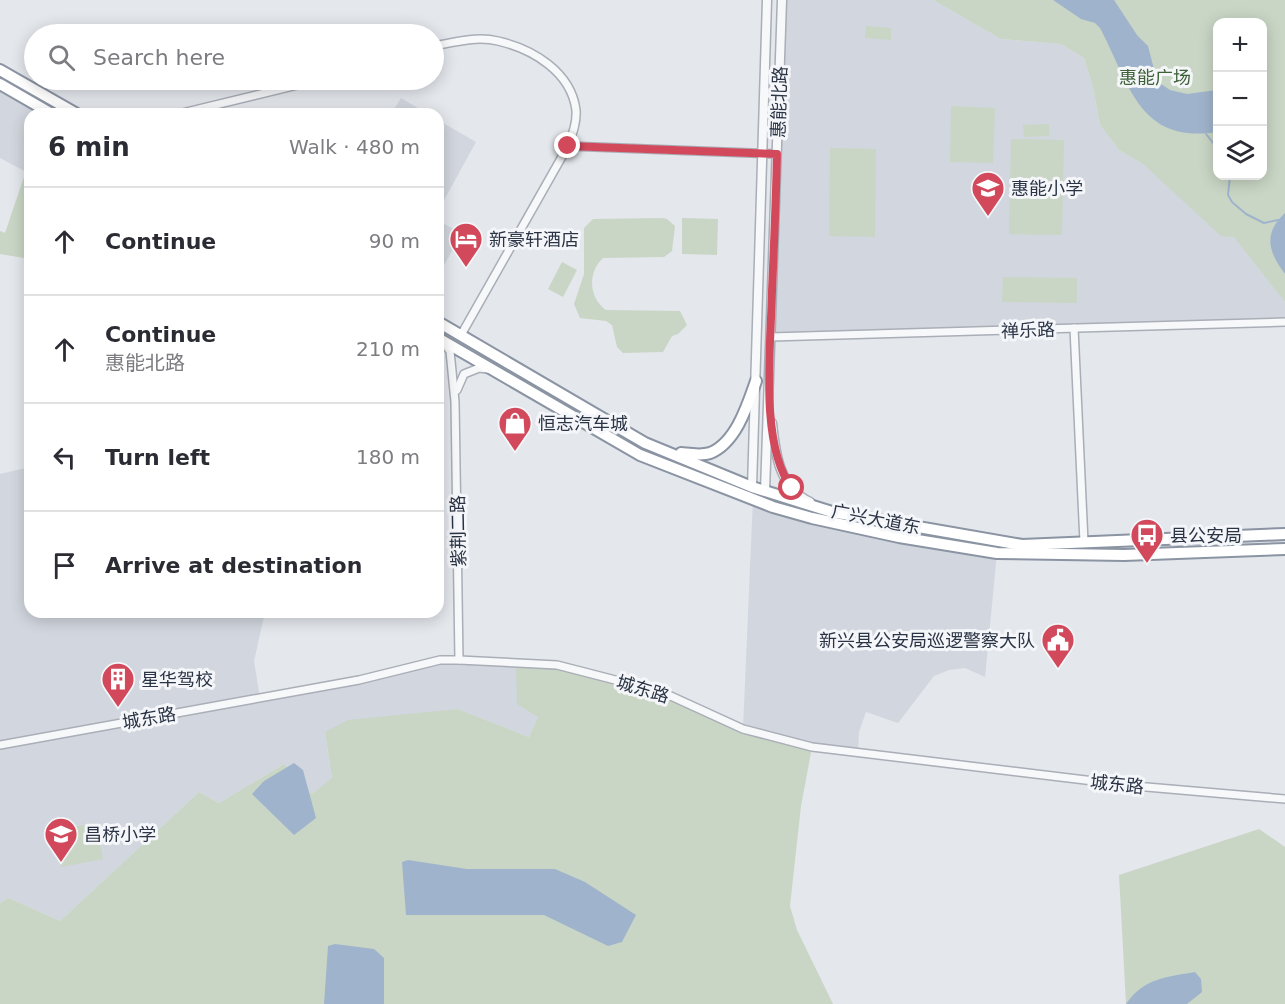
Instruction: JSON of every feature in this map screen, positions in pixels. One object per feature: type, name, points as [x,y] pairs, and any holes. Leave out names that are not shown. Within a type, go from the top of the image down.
[{"type":"highway","points":[[0,70],[24,84]]},
{"type":"highway","points":[[0,84],[42,108]]},
{"type":"highway","points":[[35,90],[66,108]]},
{"type":"highway","name":"广兴大道东","points":[[444,325],[645,443],[753,487],[832,512],[1022,545],[1285,534]]},
{"type":"highway","name":"广兴大道东","points":[[444,341],[640,455],[773,507],[812,518],[898,537],[996,553],[1124,555],[1285,549]]},
{"type":"highway","points":[[670,452],[698,455],[711,453],[723,444],[748,407],[756,381]]},
{"type":"street","name":"惠能北路","points":[[753,487],[767,0]]},
{"type":"street","name":"惠能北路","points":[[765,491],[782,0]]},
{"type":"street","points":[[444,44],[475,39],[498,41],[539,58],[564,76],[576,110],[575,127],[568,146],[461,335]]},
{"type":"street","points":[[203,108],[277,90]]},
{"type":"street","points":[[568,146],[777,154]]},
{"type":"street","name":"禅乐路","points":[[771,337],[1285,322]]},
{"type":"street","points":[[1074,328],[1084,542]]},
{"type":"street","name":"紫荆二路","points":[[444,344],[450,351],[455,402],[459,660]]},
{"type":"street","name":"紫荆二路","points":[[455,402],[458,384],[464,374],[478,368],[494,370]]},
{"type":"street","points":[[769,392],[776,450],[783,477],[805,500],[832,512]]},
{"type":"street","name":"城东路","points":[[0,745],[359,680],[440,660],[459,660],[557,665],[662,692],[743,729],[812,747],[1135,786],[1285,799]]},
{"type":"shaded area","name":"惠能小学","points":[[782,0],[933,0],[1001,39],[1061,44],[1084,58],[1093,87],[1100,125],[1119,150],[1143,164],[1234,237],[1249,252],[1285,302],[1285,322],[771,337]]},
{"type":"shaded area","points":[[0,84],[42,108],[24,108],[24,171],[0,158]]},
{"type":"shaded area","points":[[401,98],[418,108],[395,108]]},
{"type":"shaded area","points":[[444,123],[476,142],[444,200]]},
{"type":"shaded area","points":[[444,224],[462,233],[444,265]]},
{"type":"shaded area","points":[[24,468],[24,618],[264,618],[254,661],[260,698],[440,660],[516,663],[538,717],[529,737],[458,709],[325,732],[332,779],[312,794],[284,764],[219,803],[199,792],[60,921],[9,898],[0,903],[0,474]]},
{"type":"shaded area","points":[[753,499],[773,507],[997,553],[985,677],[965,668],[949,670],[934,676],[898,723],[866,712],[859,732],[858,753],[743,729]]},
{"type":"green space","name":"惠能广场","points":[[933,0],[1285,0],[1285,302],[1234,237],[1221,236],[1143,164],[1119,150],[1100,125],[1093,87],[1084,58],[1061,44],[1001,39]]},
{"type":"green space","points":[[866,26],[891,28],[891,40],[865,38]]},
{"type":"green space","points":[[951,106],[995,108],[993,163],[950,162]]},
{"type":"green space","points":[[1049,124],[1049,136],[1024,137],[1023,125]]},
{"type":"green space","points":[[1011,139],[1064,140],[1062,235],[1009,234]]},
{"type":"green space","points":[[830,148],[876,149],[875,237],[829,236]]},
{"type":"green space","points":[[24,177],[24,258],[0,254],[0,231],[5,233]]},
{"type":"green space","points":[[662,218],[675,226],[672,251],[664,257],[603,258],[594,271],[593,292],[600,305],[606,310],[680,311],[687,325],[678,334],[672,336],[663,352],[623,353],[617,347],[612,325],[606,321],[580,318],[574,304],[584,274],[584,228],[593,219]]},
{"type":"green space","points":[[682,218],[718,219],[717,255],[682,254]]},
{"type":"green space","points":[[562,262],[577,270],[563,297],[548,289]]},
{"type":"green space","points":[[1003,277],[1077,278],[1077,303],[1002,302]]},
{"type":"green space","points":[[516,663],[557,665],[662,692],[743,729],[812,747],[801,806],[790,906],[797,930],[833,1004],[0,1004],[0,903],[9,898],[60,921],[199,792],[219,803],[284,764],[312,794],[332,778],[325,732],[348,720],[458,709],[529,737],[538,717],[517,704]]},
{"type":"green space","points":[[96,823],[103,859],[61,867],[54,830]]},
{"type":"green space","points":[[1259,829],[1285,847],[1285,1004],[1126,1004],[1119,875]]},
{"type":"water","points":[[1053,0],[1114,0],[1137,35],[1148,46],[1156,77],[1161,84],[1170,90],[1187,94],[1213,91],[1213,132],[1191,133],[1170,129],[1154,119],[1140,106],[1100,28],[1095,23],[1081,19]]},
{"type":"water","points":[[1285,213],[1285,274],[1275,258],[1270,243],[1273,228]]},
{"type":"water","points":[[294,763],[303,770],[316,818],[294,835],[252,794],[264,781]]},
{"type":"water","points":[[408,860],[467,869],[555,869],[585,882],[636,915],[622,942],[608,946],[544,915],[406,915],[402,862]]},
{"type":"water","points":[[335,944],[374,949],[384,958],[384,1004],[324,1004],[328,946]]},
{"type":"water","points":[[1195,972],[1201,979],[1202,992],[1187,1004],[1126,1004],[1140,989],[1156,980]]},
{"type":"waterway","points":[[1206,134],[1213,143]]},
{"type":"waterway","points":[[1230,180],[1228,195],[1232,202],[1246,214],[1264,223],[1278,220]]},
{"type":"place","name":"惠能小学","points":[[988,217]]},
{"type":"place","name":"新豪轩酒店","points":[[466,268]]},
{"type":"place","name":"恒志汽车城","points":[[515,452]]},
{"type":"place","name":"县公安局","points":[[1147,564]]},
{"type":"place","name":"新兴县公安局巡逻警察大队","points":[[1058,669]]},
{"type":"place","name":"星华驾校","points":[[118,708]]},
{"type":"place","name":"昌桥小学","points":[[61,863]]},
{"type":"route","points":[[568,146],[777,154],[769,392],[776,450],[783,477],[792,488]]}]
